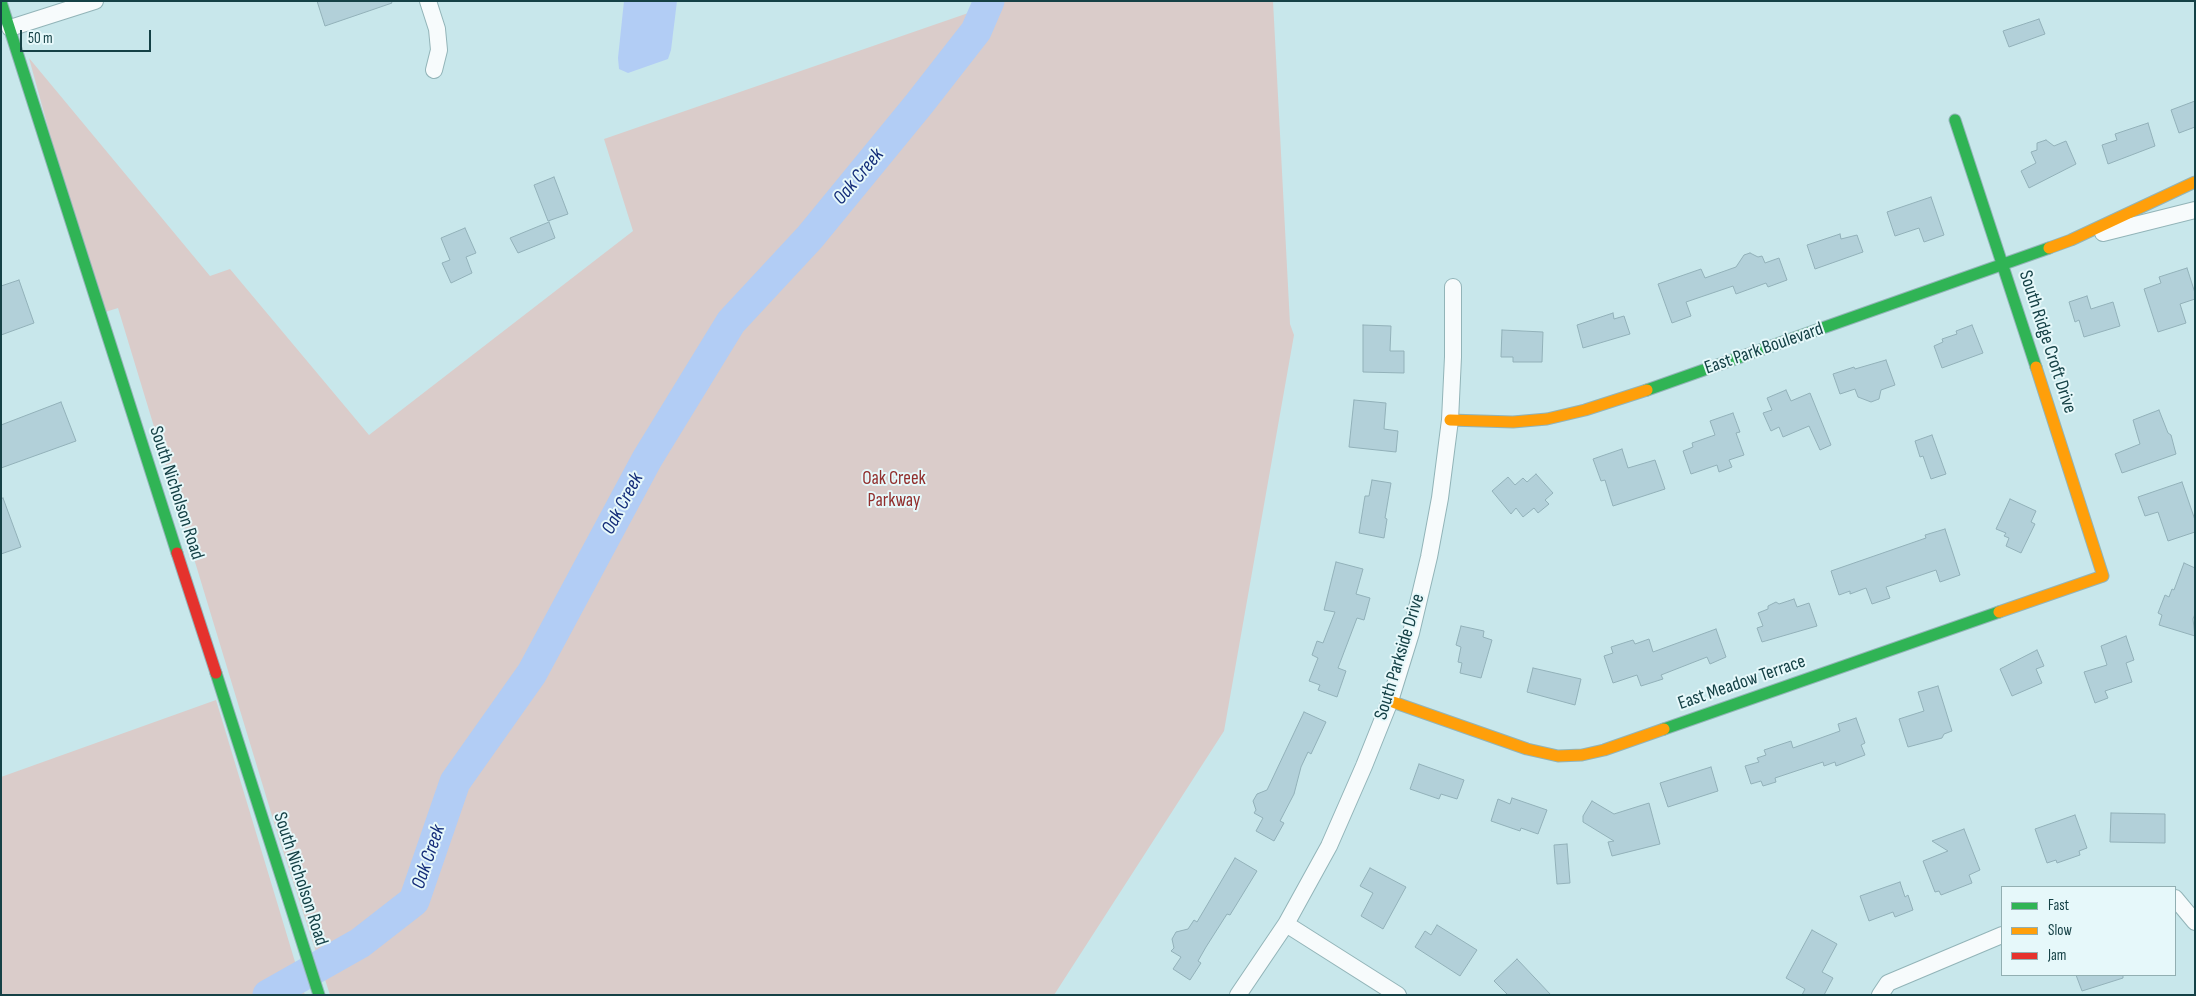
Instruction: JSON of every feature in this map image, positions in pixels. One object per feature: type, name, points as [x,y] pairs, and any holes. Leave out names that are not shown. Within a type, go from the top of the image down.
[{"type":"street","points":[[10,28],[95,1]]},
{"type":"street","points":[[428,1],[437,29],[439,50],[434,70]]},
{"type":"street","name":"South Nicholson Road","points":[[1,2],[319,995]]},
{"type":"street","name":"South Ridge Croft Drive","points":[[1955,120],[2004,265],[2103,576]]},
{"type":"street","name":"East Park Boulevard","points":[[1450,420],[1513,422],[1547,419],[1585,410],[2072,240],[2195,182]]},
{"type":"street","name":"East Park Boulevard","points":[[2072,240],[2195,210]]},
{"type":"street","name":"South Parkside Drive","points":[[1238,995],[1286,924],[1329,846],[1390,701],[1411,633],[1429,557],[1440,498],[1450,420],[1453,357],[1453,287]]},
{"type":"street","name":"East Meadow Terrace","points":[[1390,701],[1527,749],[1558,756],[1582,755],[1604,750],[2103,576]]},
{"type":"street","points":[[2176,899],[2195,922]]},
{"type":"street","points":[[1286,924],[1398,995]]},
{"type":"street","points":[[1880,995],[1888,983],[2001,935]]},
{"type":"green space","name":"Oak Creek Parkway","points":[[1003,1],[1273,1],[1290,324],[1294,335],[1224,731],[1054,995],[330,995],[276,829],[118,308],[99,314],[29,58],[210,276],[230,269],[369,435],[633,231],[604,139]]},
{"type":"green space","points":[[216,700],[305,995],[1,995],[1,777]]},
{"type":"water","points":[[624,1],[677,1],[671,50],[668,59],[628,73],[619,69],[618,58]]},
{"type":"building","points":[[317,1],[391,1],[392,3],[325,26]]},
{"type":"building","points":[[2039,19],[2045,34],[2009,47],[2003,31]]},
{"type":"building","points":[[2195,101],[2195,127],[2179,133],[2171,110]]},
{"type":"building","points":[[2148,123],[2155,146],[2108,164],[2102,145],[2117,140],[2115,134]]},
{"type":"building","points":[[2046,140],[2054,146],[2066,141],[2076,164],[2029,188],[2021,171],[2036,163],[2031,152],[2037,150],[2037,143]]},
{"type":"building","points":[[554,177],[568,214],[548,221],[534,185]]},
{"type":"building","points":[[1931,197],[1944,235],[1924,242],[1919,228],[1895,236],[1887,212]]},
{"type":"building","points":[[549,222],[555,238],[518,253],[510,238]]},
{"type":"building","points":[[465,228],[476,253],[466,257],[472,273],[451,283],[442,263],[450,260],[441,238]]},
{"type":"building","points":[[1840,234],[1841,239],[1857,235],[1863,252],[1815,269],[1807,245]]},
{"type":"building","points":[[1750,253],[1758,257],[1762,256],[1765,263],[1779,258],[1787,280],[1768,287],[1766,283],[1736,294],[1733,286],[1686,302],[1691,316],[1672,323],[1658,284],[1701,269],[1705,278],[1736,267],[1744,255]]},
{"type":"building","points":[[2187,268],[2195,299],[2180,304],[2186,323],[2158,332],[2144,289],[2161,283],[2159,277]]},
{"type":"building","points":[[19,280],[34,323],[1,335],[1,286]]},
{"type":"building","points":[[2087,296],[2091,309],[2113,302],[2120,326],[2084,337],[2079,320],[2075,322],[2069,302]]},
{"type":"building","points":[[1613,313],[1614,319],[1624,316],[1630,334],[1583,348],[1577,325]]},
{"type":"building","points":[[1363,325],[1391,326],[1390,351],[1404,351],[1404,373],[1363,372]]},
{"type":"building","points":[[1972,325],[1983,353],[1942,368],[1934,346],[1943,342],[1942,339],[1957,334],[1956,331]]},
{"type":"building","points":[[1502,330],[1543,332],[1542,362],[1513,362],[1513,357],[1501,357]]},
{"type":"building","points":[[1886,360],[1895,385],[1881,390],[1879,399],[1871,402],[1858,397],[1855,389],[1840,394],[1833,374]]},
{"type":"building","points":[[1786,390],[1791,401],[1810,393],[1831,445],[1820,450],[1809,426],[1783,437],[1779,427],[1771,431],[1763,413],[1772,410],[1767,398]]},
{"type":"building","points":[[1354,400],[1386,403],[1384,429],[1398,431],[1396,452],[1349,447]]},
{"type":"building","points":[[61,402],[76,441],[1,468],[1,425]]},
{"type":"building","points":[[2159,410],[2168,433],[2171,435],[2176,454],[2122,473],[2115,454],[2140,444],[2133,420]]},
{"type":"building","points":[[1733,413],[1740,432],[1736,433],[1744,455],[1729,460],[1732,467],[1719,472],[1717,465],[1691,474],[1683,451],[1693,447],[1692,443],[1715,435],[1710,421]]},
{"type":"building","points":[[1932,435],[1946,474],[1931,479],[1923,456],[1920,457],[1915,441]]},
{"type":"building","points":[[1622,449],[1628,468],[1655,460],[1665,489],[1613,506],[1605,480],[1601,481],[1593,459]]},
{"type":"building","points":[[1536,474],[1553,493],[1545,500],[1549,504],[1538,513],[1534,508],[1523,517],[1516,508],[1511,514],[1492,491],[1508,477],[1515,485],[1523,478],[1527,482]]},
{"type":"building","points":[[1372,480],[1391,483],[1385,518],[1387,519],[1384,538],[1359,533],[1365,496],[1369,496]]},
{"type":"building","points":[[2182,482],[2195,520],[2195,532],[2168,541],[2158,512],[2145,516],[2138,497]]},
{"type":"building","points":[[3,498],[21,547],[1,554],[1,499]]},
{"type":"building","points":[[2010,499],[2036,511],[2031,522],[2035,524],[2021,553],[2006,546],[2009,538],[2004,536],[2006,533],[1996,529]]},
{"type":"building","points":[[1945,529],[1960,575],[1940,582],[1936,570],[1886,587],[1890,598],[1872,604],[1866,588],[1850,594],[1850,591],[1839,595],[1831,571],[1926,538],[1925,535]]},
{"type":"building","points":[[1336,562],[1363,569],[1356,594],[1370,598],[1364,620],[1357,618],[1338,668],[1346,671],[1337,697],[1318,690],[1320,685],[1309,681],[1318,658],[1312,655],[1317,641],[1323,643],[1335,612],[1324,610]]},
{"type":"building","points":[[2184,563],[2195,568],[2195,614],[2193,619],[2195,636],[2159,625],[2162,615],[2158,613],[2165,595],[2169,597],[2172,589],[2174,590]]},
{"type":"building","points":[[1794,599],[1797,607],[1809,603],[1817,626],[1762,642],[1757,628],[1763,626],[1758,613],[1768,609],[1768,606],[1776,602],[1779,604]]},
{"type":"building","points":[[1461,626],[1484,631],[1483,637],[1492,640],[1481,678],[1460,673],[1462,663],[1458,662],[1461,647],[1456,645]]},
{"type":"building","points":[[1716,629],[1726,657],[1710,664],[1707,657],[1661,675],[1663,679],[1641,686],[1637,675],[1613,683],[1604,656],[1613,653],[1611,647],[1633,640],[1635,644],[1649,639],[1653,652]]},
{"type":"building","points":[[2126,636],[2134,660],[2126,663],[2132,682],[2105,691],[2108,698],[2095,703],[2084,672],[2107,665],[2101,646]]},
{"type":"building","points":[[2037,650],[2044,666],[2036,669],[2042,683],[2012,696],[2000,669]]},
{"type":"building","points":[[1533,668],[1581,679],[1575,705],[1527,692]]},
{"type":"building","points":[[1938,686],[1952,731],[1944,734],[1942,738],[1908,747],[1899,719],[1924,711],[1918,692]]},
{"type":"building","points":[[1304,712],[1326,722],[1311,754],[1308,752],[1301,767],[1294,794],[1280,821],[1284,823],[1274,841],[1256,831],[1263,818],[1254,813],[1256,810],[1253,801],[1257,794],[1267,790]]},
{"type":"building","points":[[1856,718],[1865,743],[1861,745],[1865,755],[1836,766],[1835,762],[1824,766],[1823,762],[1775,778],[1776,782],[1763,786],[1761,781],[1751,784],[1745,766],[1759,762],[1757,758],[1766,755],[1764,750],[1791,741],[1793,748],[1840,731],[1838,724]]},
{"type":"building","points":[[1419,764],[1464,780],[1457,799],[1441,794],[1439,799],[1410,789]]},
{"type":"building","points":[[1711,767],[1718,791],[1668,807],[1660,783]]},
{"type":"building","points":[[1512,798],[1547,810],[1538,834],[1521,828],[1520,831],[1491,821],[1498,799],[1510,804]]},
{"type":"building","points":[[1592,801],[1614,814],[1649,803],[1660,844],[1612,856],[1608,842],[1614,841],[1583,822],[1583,816]]},
{"type":"building","points":[[2111,813],[2165,814],[2165,843],[2110,842]]},
{"type":"building","points":[[2075,815],[2087,848],[2079,851],[2080,855],[2057,863],[2056,860],[2047,863],[2035,829]]},
{"type":"building","points":[[1964,829],[1980,870],[1969,875],[1972,883],[1941,895],[1939,891],[1935,892],[1923,861],[1948,851],[1932,841]]},
{"type":"building","points":[[1567,844],[1570,883],[1557,884],[1554,845]]},
{"type":"building","points":[[1235,858],[1257,871],[1230,915],[1227,914],[1206,947],[1198,961],[1201,963],[1190,980],[1173,969],[1181,957],[1171,951],[1174,948],[1172,939],[1176,932],[1188,929],[1194,920],[1197,922]]},
{"type":"building","points":[[1370,868],[1406,887],[1383,929],[1361,916],[1373,893],[1360,886]]},
{"type":"building","points":[[1900,882],[1905,897],[1908,895],[1913,910],[1895,917],[1893,912],[1869,921],[1860,896]]},
{"type":"building","points":[[1437,925],[1477,950],[1460,976],[1415,947],[1425,931],[1431,935]]},
{"type":"building","points":[[1812,930],[1837,944],[1822,972],[1833,978],[1824,995],[1802,995],[1805,989],[1786,978]]},
{"type":"building","points":[[1517,959],[1551,995],[1508,995],[1494,981]]},
{"type":"building","points":[[2076,976],[2123,976],[2123,978],[2082,991]]},
{"type":"waterway","name":"Oak Creek","points":[[268,995],[360,943],[414,901],[455,782],[532,673],[647,459],[731,322],[810,237],[919,104],[976,31],[989,1]]},
{"type":"traffic: fast","points":[[1,2],[177,553]]},
{"type":"traffic: fast","points":[[1955,120],[2036,367]]},
{"type":"traffic: fast","points":[[1647,390],[2049,248]]},
{"type":"traffic: fast","points":[[1664,729],[1999,612]]},
{"type":"traffic: fast","points":[[216,673],[319,995]]},
{"type":"traffic: slow","points":[[2049,248],[2071,240],[2195,182]]},
{"type":"traffic: slow","points":[[1999,612],[2103,576],[2036,367]]},
{"type":"traffic: slow","points":[[1450,420],[1513,422],[1547,419],[1585,410],[1647,390]]},
{"type":"traffic: slow","points":[[1390,701],[1527,749],[1558,756],[1582,755],[1604,750],[1664,729]]},
{"type":"traffic: jam","points":[[177,553],[216,673]]}]
